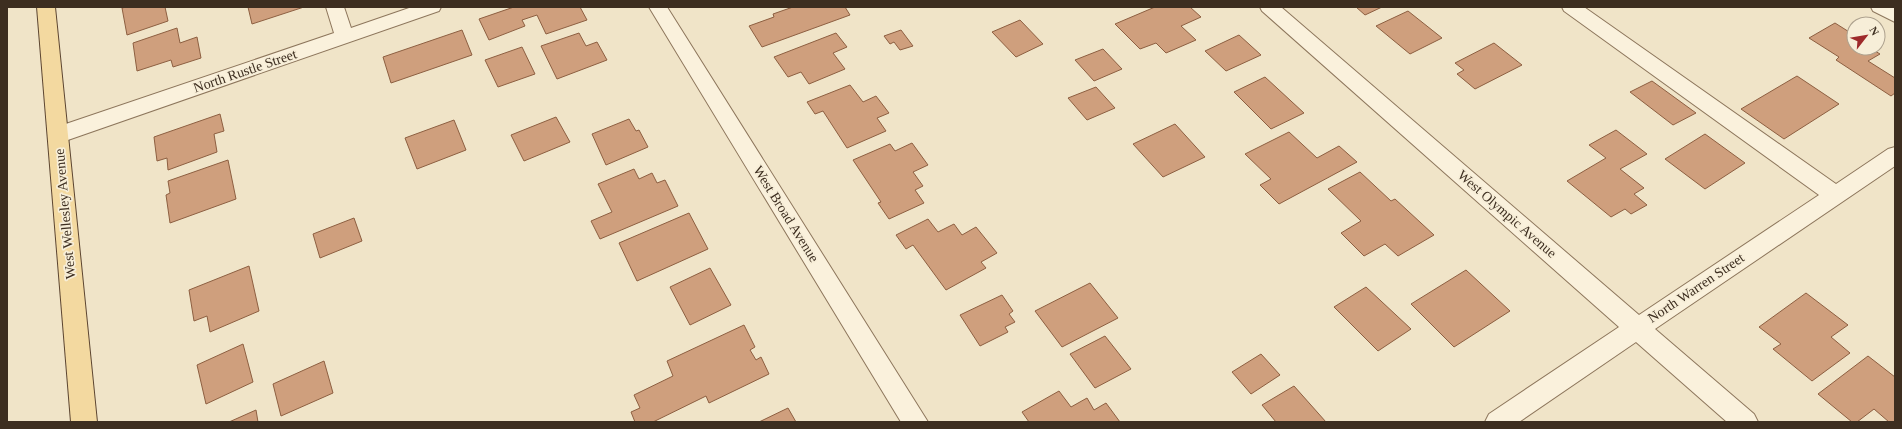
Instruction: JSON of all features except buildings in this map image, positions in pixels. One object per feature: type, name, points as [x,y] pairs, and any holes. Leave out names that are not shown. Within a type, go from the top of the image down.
[{"type":"main road","name":"West Wellesley Avenue","points":[[46,7],[84,422]]},
{"type":"street","points":[[335,7],[345,37]]},
{"type":"street","name":"North Rustle Street","points":[[58,135],[432,7]]},
{"type":"street","name":"West Broad Avenue","points":[[658,7],[915,422]]},
{"type":"street","name":"West Olympic Avenue","points":[[1269,7],[1745,422]]},
{"type":"street","points":[[1571,7],[1836,195]]},
{"type":"street","points":[[1880,7],[1895,16]]},
{"type":"street","name":"North Warren Street","points":[[1498,422],[1895,155]]}]
